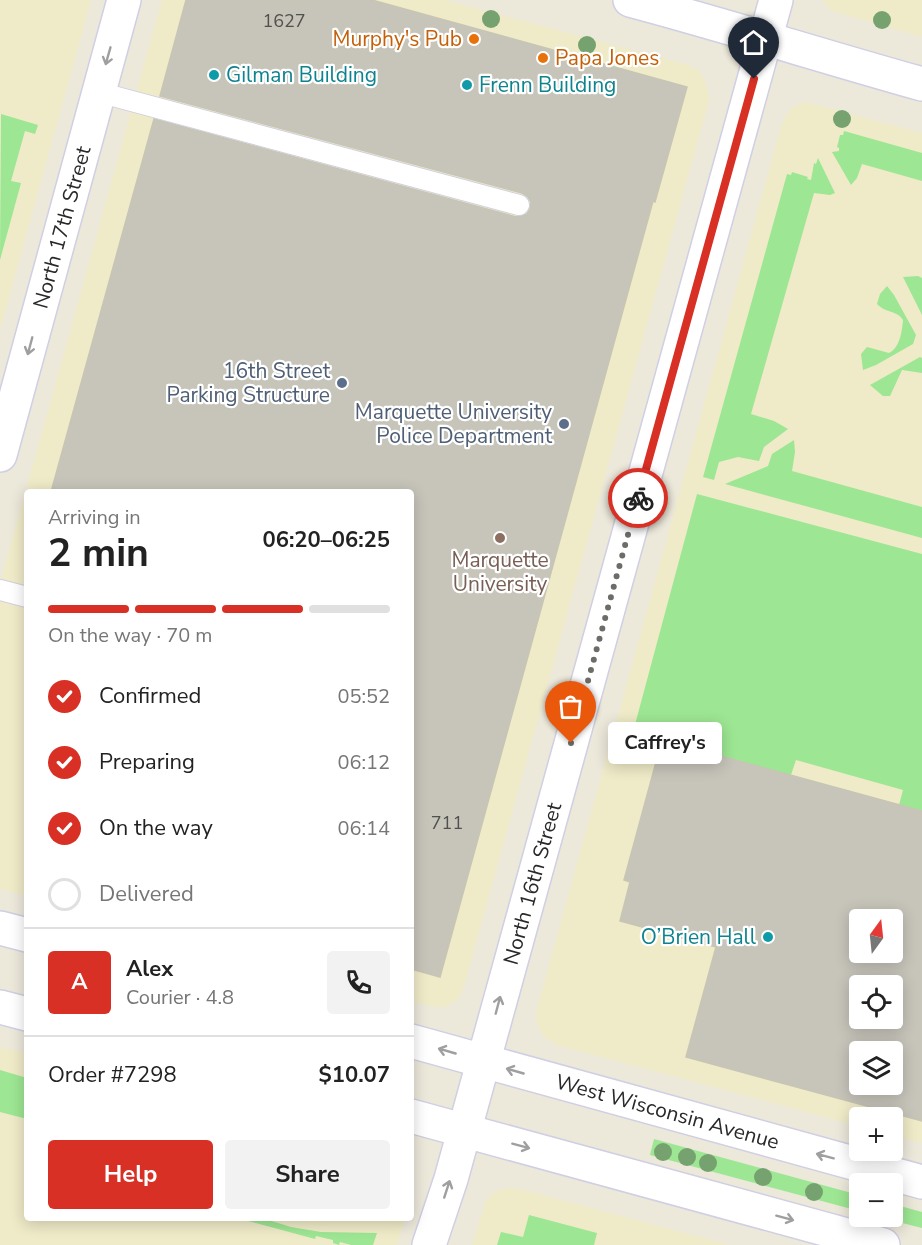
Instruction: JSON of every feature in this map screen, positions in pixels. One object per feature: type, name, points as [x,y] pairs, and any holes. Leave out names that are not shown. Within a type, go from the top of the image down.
[{"type":"main road","name":"North 17th Street","points":[[0,455],[124,0]]},
{"type":"main road","points":[[630,0],[922,84]]},
{"type":"main road","name":"North 16th Street","points":[[429,1245],[464,1131],[776,0]]},
{"type":"main road","points":[[0,928],[24,934]]},
{"type":"main road","points":[[0,1007],[24,1013]]},
{"type":"main road","name":"West Wisconsin Avenue","points":[[414,1042],[922,1182]]},
{"type":"main road","points":[[414,1117],[883,1245]]},
{"type":"lane","points":[[98,92],[519,205]]},
{"type":"lane","points":[[0,590],[24,596]]},
{"type":"shaded area","points":[[0,0],[91,0],[0,330]]},
{"type":"shaded area","name":"Marquette University","points":[[162,0],[444,0],[688,65],[700,72],[706,83],[708,104],[463,990],[457,1000],[446,1007],[433,1007],[414,1001],[414,489],[26,489]]},
{"type":"shaded area","points":[[823,0],[922,0],[922,37],[836,12],[828,8]]},
{"type":"shaded area","points":[[805,102],[922,133],[922,1143],[903,1138],[903,1107],[849,1107],[849,1123],[557,1045],[542,1035],[536,1020],[538,1005],[782,123],[791,108]]},
{"type":"shaded area","name":"Marquette University","points":[[24,497],[24,895],[0,889],[0,584]]},
{"type":"shaded area","points":[[0,1047],[24,1053],[24,1221],[404,1221],[397,1245],[0,1245]]},
{"type":"shaded area","points":[[509,1188],[524,1190],[729,1245],[472,1245],[486,1201],[496,1191]]},
{"type":"green space","points":[[1,114],[38,125],[35,134],[25,131],[11,181],[21,183],[0,260]]},
{"type":"green space","points":[[844,131],[922,153],[922,181],[862,164],[857,178],[851,185],[832,152],[839,151],[837,147],[840,135],[843,135]]},
{"type":"green space","points":[[818,158],[835,193],[830,195],[814,193],[751,414],[774,421],[788,429],[764,447],[759,461],[738,457],[719,462],[714,480],[703,477],[787,174],[791,175],[792,172],[811,180],[814,163],[816,164]]},
{"type":"green space","points":[[903,277],[922,278],[922,315]]},
{"type":"green space","points":[[887,286],[916,335],[913,344],[863,370],[861,354],[867,347],[889,353],[893,351],[900,339],[903,320],[877,304],[880,294]]},
{"type":"green space","points":[[920,357],[922,358],[922,373],[902,370],[890,396],[883,396],[870,385]]},
{"type":"green space","points":[[794,440],[792,471],[922,507],[922,538],[725,484],[768,466],[772,454]]},
{"type":"green space","points":[[697,494],[922,554],[922,811],[899,805],[903,790],[796,760],[791,775],[710,754],[714,738],[670,725],[665,741],[633,732]]},
{"type":"green space","points":[[0,1070],[24,1077],[24,1118],[0,1112]]},
{"type":"green space","points":[[654,1139],[849,1192],[849,1208],[650,1155]]},
{"type":"green space","points":[[903,1207],[922,1212],[922,1228],[903,1223]]},
{"type":"green space","points":[[529,1215],[597,1233],[594,1245],[497,1245],[501,1232],[523,1237]]},
{"type":"green space","points":[[248,1221],[272,1221],[321,1232],[377,1233],[373,1245],[351,1245],[340,1242],[339,1245],[333,1243],[333,1240],[316,1236],[315,1239]]},
{"type":"building","name":"Marquette University","points":[[186,0],[372,0],[687,87],[655,202],[653,201],[440,977],[414,970],[414,489],[52,489],[154,119],[516,217],[527,214],[531,202],[522,193],[160,96]]},
{"type":"building","name":"O’Brien Hall","points":[[662,740],[922,811],[922,1121],[903,1116],[903,1107],[870,1107],[686,1057],[716,947],[620,921],[630,882],[624,880]]},
{"type":"way so far","points":[[571,743],[638,498]]},
{"type":"place","name":"Murphy's Pub","points":[[474,39]]},
{"type":"place","name":"Papa Jones","points":[[543,58]]},
{"type":"place","name":"Gilman Building","points":[[214,75]]},
{"type":"place","name":"Frenn Building","points":[[467,85]]},
{"type":"place","name":"16th Street Parking Structure","points":[[342,383]]},
{"type":"place","name":"Marquette University Police Department","points":[[564,424]]},
{"type":"place","name":"Marquette University","points":[[500,538]]},
{"type":"place","name":"Caffrey's","points":[[571,743]]},
{"type":"place","name":"O’Brien Hall","points":[[768,937]]},
{"type":"route","points":[[638,498],[754,79]]}]
